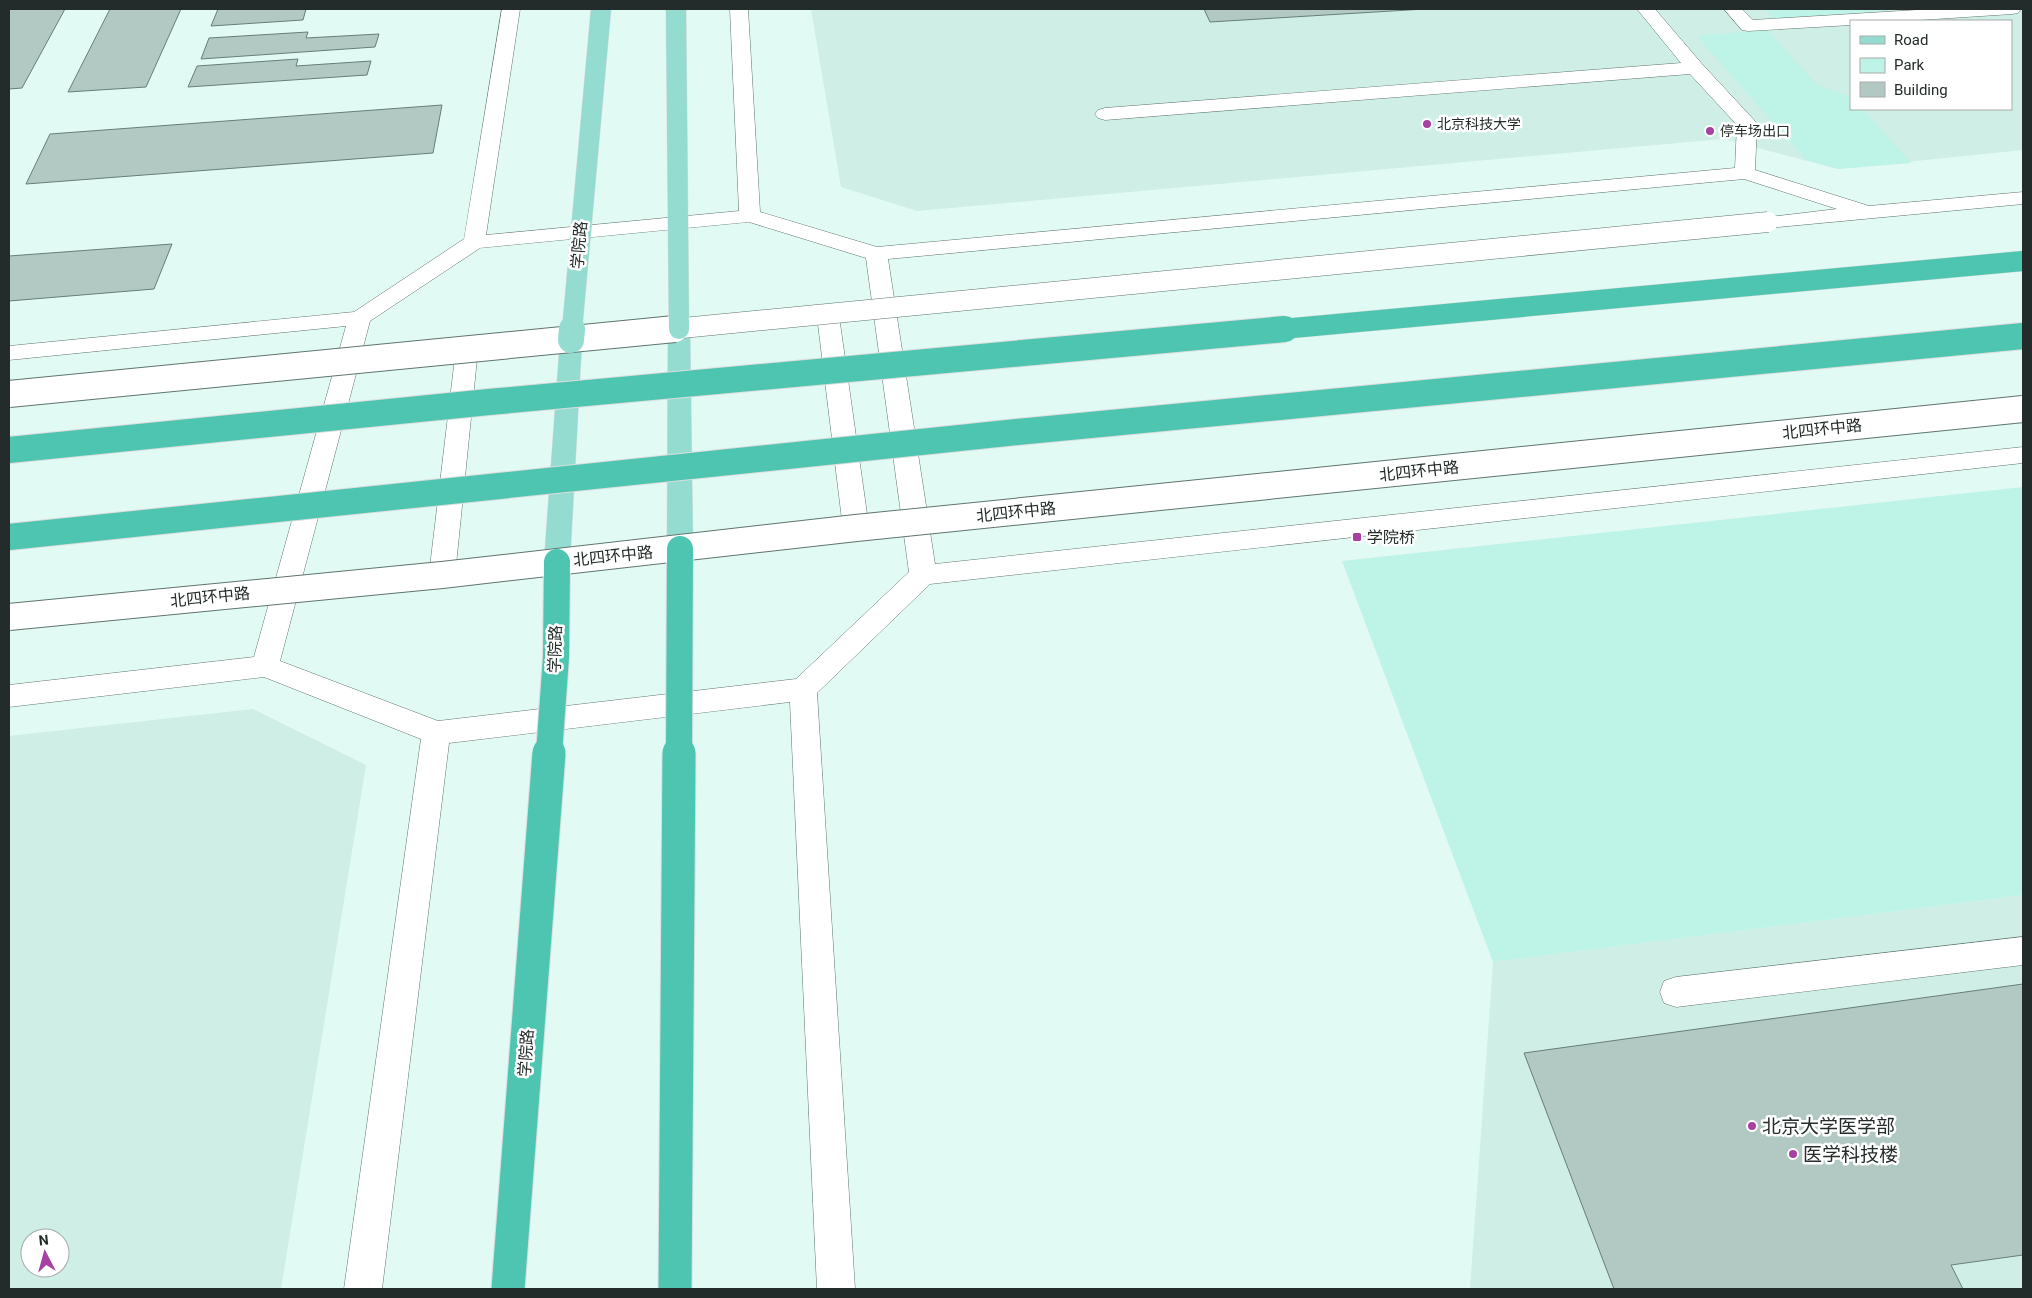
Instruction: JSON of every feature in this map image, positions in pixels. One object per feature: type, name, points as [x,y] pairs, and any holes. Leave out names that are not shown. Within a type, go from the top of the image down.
[{"type":"highway","points":[[9,450],[509,400],[2023,261]]},
{"type":"highway","points":[[9,536],[1017,432],[2023,336]]},
{"type":"highway","points":[[675,1289],[680,549]]},
{"type":"highway","name":"学院路","points":[[508,1289],[556,657],[557,562]]},
{"type":"main road","name":"学院路","points":[[557,562],[571,340],[601,9]]},
{"type":"main road","points":[[676,9],[680,549]]},
{"type":"street","points":[[474,242],[511,9]]},
{"type":"street","points":[[739,9],[750,216]]},
{"type":"street","points":[[1646,9],[1694,68],[1747,124],[1745,173]]},
{"type":"street","points":[[1732,9],[1748,26],[2012,9]]},
{"type":"street","points":[[1105,114],[1694,68]]},
{"type":"street","points":[[9,353],[360,318],[474,242],[750,216],[876,254],[1745,173],[1869,213]]},
{"type":"street","points":[[9,394],[828,316],[2023,198]]},
{"type":"street","points":[[876,254],[923,575]]},
{"type":"street","points":[[828,316],[856,528]]},
{"type":"street","points":[[264,666],[360,318]]},
{"type":"street","points":[[442,574],[467,350]]},
{"type":"street","name":"北四环中路","points":[[9,617],[442,574],[856,528],[2023,409]]},
{"type":"street","points":[[9,696],[264,666],[438,733],[802,689],[923,575],[2023,455]]},
{"type":"street","points":[[802,689],[836,1289]]},
{"type":"street","points":[[363,1289],[431,762],[438,733]]},
{"type":"street","points":[[1676,992],[2023,951]]},
{"type":"shaded area","name":"北京科技大学","points":[[811,9],[2023,9],[2023,150],[1838,169],[1723,139],[917,211],[841,187]]},
{"type":"shaded area","points":[[253,709],[366,765],[281,1289],[9,1289],[9,736]]},
{"type":"shaded area","name":"北京大学医学部","points":[[2023,895],[2023,1289],[1470,1289],[1493,962]]},
{"type":"green space","points":[[1765,9],[1904,9],[1774,19]]},
{"type":"green space","points":[[1767,30],[1817,85],[1850,97],[1850,110],[1863,110],[1911,163],[1838,169],[1806,160],[1697,36]]},
{"type":"green space","points":[[2023,487],[2023,895],[1493,962],[1342,561]]},
{"type":"building","points":[[9,9],[65,9],[22,88],[9,89]]},
{"type":"building","points":[[110,9],[181,9],[146,87],[68,92]]},
{"type":"building","points":[[218,9],[306,9],[303,20],[211,26]]},
{"type":"building","points":[[1204,9],[1425,9],[1210,22]]},
{"type":"building","points":[[308,32],[306,38],[379,34],[375,47],[201,59],[209,38]]},
{"type":"building","points":[[298,59],[296,66],[371,61],[367,75],[188,87],[197,66]]},
{"type":"building","points":[[442,105],[433,153],[26,184],[50,134]]},
{"type":"building","points":[[172,244],[154,289],[9,301],[9,256]]},
{"type":"building","name":"北京大学医学部","points":[[2023,984],[2023,1255],[1951,1265],[1963,1289],[1614,1289],[1524,1053]]},
{"type":"place","name":"北京科技大学","points":[[1427,124]]},
{"type":"place","name":"停车场出口","points":[[1710,131]]},
{"type":"place","name":"学院桥","points":[[1357,537]]},
{"type":"place","name":"北京大学医学部","points":[[1752,1126]]},
{"type":"place","name":"医学科技楼","points":[[1793,1154]]}]
